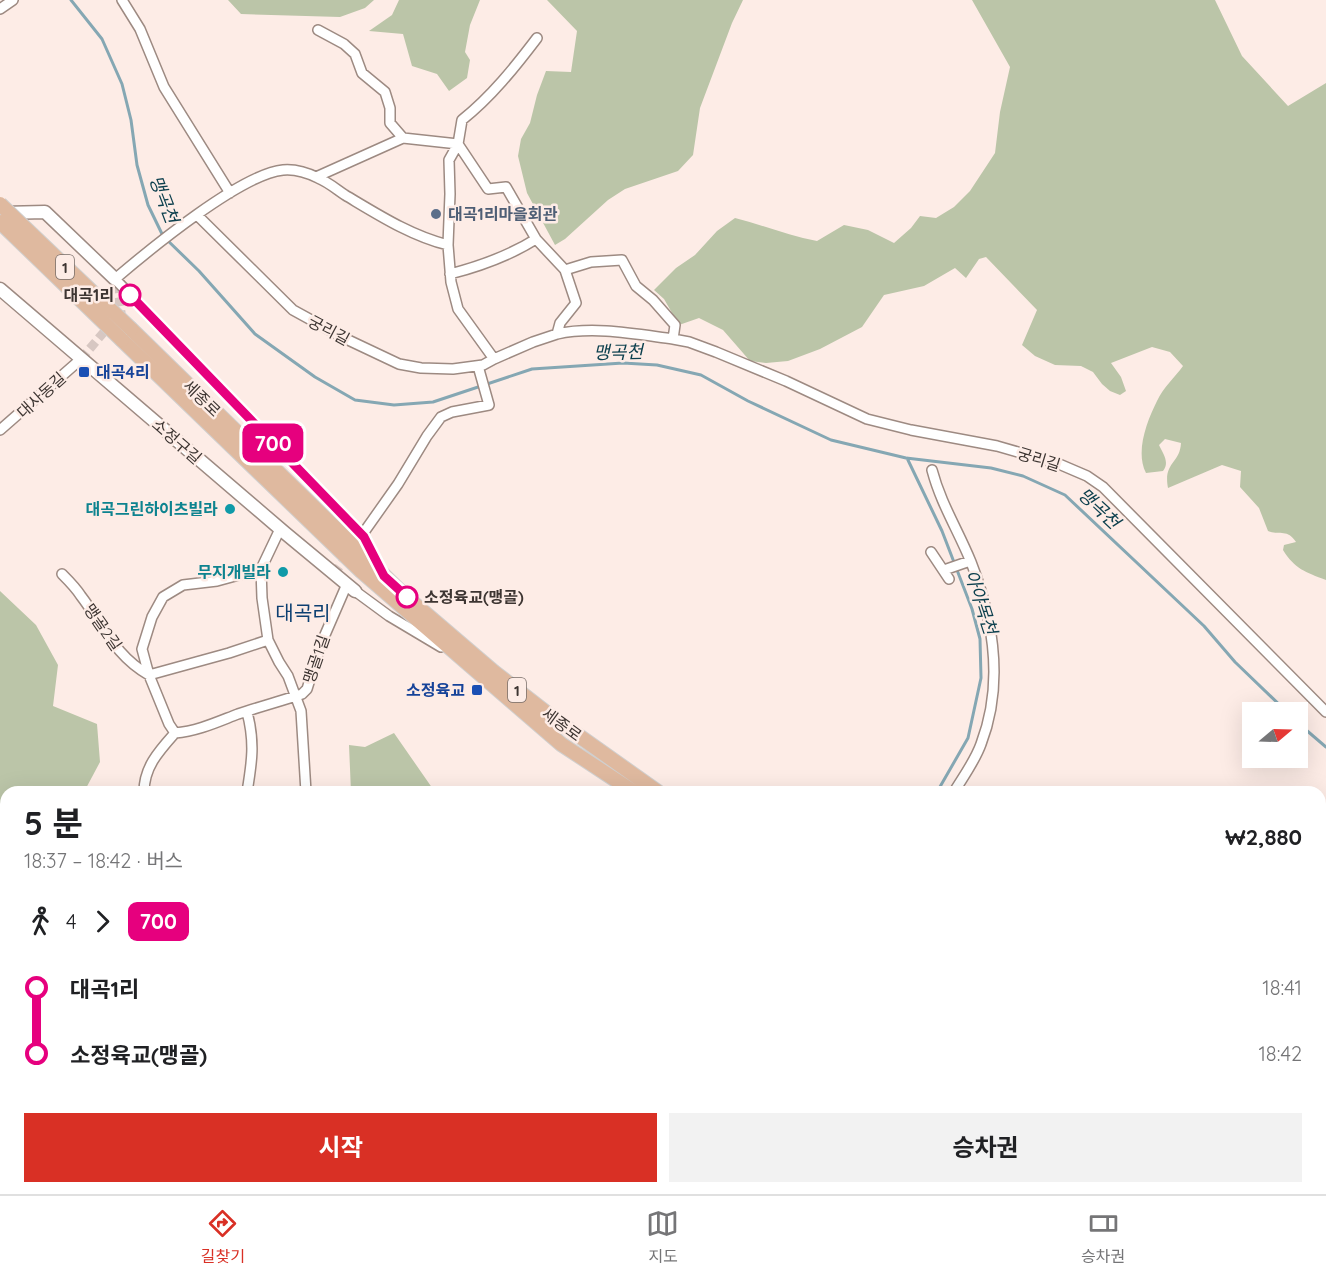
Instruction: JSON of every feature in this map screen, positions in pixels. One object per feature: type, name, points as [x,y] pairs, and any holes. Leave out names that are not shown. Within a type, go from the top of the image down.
[{"type":"main road","name":"세종로","points":[[0,204],[361,571],[561,744],[625,786]]},
{"type":"main road","name":"세종로","points":[[0,222],[127,335],[384,576],[494,672],[548,714],[650,786]]},
{"type":"street","points":[[0,9],[13,0]]},
{"type":"street","points":[[122,0],[140,29],[164,87],[230,193]]},
{"type":"street","points":[[318,30],[344,44],[356,54],[362,73],[385,92],[390,108],[390,123],[404,138]]},
{"type":"street","points":[[494,359],[458,309],[450,274],[449,160],[458,144],[462,120],[509,75],[537,38]]},
{"type":"street","points":[[316,177],[404,138],[458,144],[488,189],[506,187],[536,239],[565,270],[576,303],[560,323],[557,334]]},
{"type":"street","points":[[115,279],[188,222],[230,193],[256,177],[283,170],[304,172],[316,177],[430,241],[448,245]]},
{"type":"street","points":[[0,213],[45,212],[115,279],[362,535],[384,576]]},
{"type":"street","name":"궁리길","points":[[198,216],[293,310],[399,364],[422,368],[453,369],[478,366],[533,342],[572,331],[614,332],[673,339],[716,352],[786,381],[867,419],[911,430],[997,446],[1059,464],[1087,476],[1103,487],[1326,712]]},
{"type":"street","points":[[450,274],[500,258],[536,239]]},
{"type":"street","points":[[565,270],[591,262],[622,261],[636,286],[653,300],[675,325],[673,339]]},
{"type":"street","name":"소정구길","points":[[0,290],[351,587]]},
{"type":"street","name":"대사동길","points":[[0,430],[81,359]]},
{"type":"street","points":[[362,535],[441,417],[452,412],[489,405],[478,366]]},
{"type":"street","points":[[932,470],[939,495],[970,561],[993,638],[995,676],[990,714],[981,746],[958,786]]},
{"type":"street","name":"맹골1길","points":[[280,529],[261,569],[262,598],[268,640],[288,676],[301,711],[306,786]]},
{"type":"street","points":[[931,552],[946,575],[970,561]]},
{"type":"street","name":"맹골2길","points":[[175,733],[149,675],[142,649],[152,617],[163,597],[183,585],[217,581],[261,569]]},
{"type":"street","name":"맹골2길","points":[[62,574],[81,595],[126,660],[149,675]]},
{"type":"street","points":[[351,587],[389,616],[462,659]]},
{"type":"street","name":"맹골1길","points":[[295,696],[302,694],[306,689],[333,614],[351,587]]},
{"type":"street","points":[[149,675],[268,640]]},
{"type":"street","points":[[144,786],[150,764],[175,733],[206,727],[295,696]]},
{"type":"street","points":[[246,712],[252,731],[253,761],[248,786]]},
{"type":"green space","points":[[228,0],[374,0],[365,8],[340,17],[241,14]]},
{"type":"green space","points":[[399,0],[480,0],[470,25],[465,52],[470,60],[467,78],[449,91],[437,74],[412,66],[403,34],[369,31],[392,15]]},
{"type":"green space","points":[[547,0],[743,0],[700,108],[693,155],[678,171],[625,189],[608,200],[565,239],[555,245],[527,193],[518,156],[521,139],[530,123],[546,71],[571,72],[577,31]]},
{"type":"green space","points":[[972,0],[1215,0],[1242,56],[1288,106],[1326,83],[1326,580],[1301,569],[1287,556],[1283,550],[1284,545],[1296,542],[1289,535],[1268,531],[1259,508],[1240,487],[1241,471],[1222,465],[1168,488],[1168,473],[1178,455],[1181,443],[1165,439],[1159,445],[1165,458],[1165,468],[1163,471],[1146,473],[1142,446],[1146,427],[1160,396],[1183,366],[1170,352],[1152,347],[1111,363],[1121,377],[1126,391],[1120,395],[1110,391],[1093,372],[1081,366],[1055,365],[1035,356],[1022,345],[1037,310],[986,257],[979,259],[966,278],[955,268],[924,286],[884,295],[862,327],[820,349],[788,361],[766,363],[750,361],[723,330],[699,318],[679,325],[664,299],[654,290],[676,268],[695,255],[717,231],[735,218],[817,241],[844,225],[868,230],[894,243],[911,228],[920,216],[936,218],[954,207],[970,191],[995,153],[1000,112],[1010,67]]},
{"type":"green space","points":[[0,591],[36,625],[58,665],[53,706],[97,724],[100,762],[87,786],[0,786]]},
{"type":"green space","points":[[394,733],[431,786],[351,786],[349,745],[365,747]]},
{"type":"waterway","name":"맹곡천","points":[[71,0],[102,39],[122,84],[131,120],[137,165],[148,205],[163,236],[199,271],[255,334],[315,377],[355,400],[394,405],[433,402],[532,369],[623,363],[657,365],[701,375],[748,401],[831,440],[906,458],[991,468],[1023,476],[1065,495],[1204,626],[1235,662],[1277,702]]},
{"type":"waterway","name":"아야목천","points":[[907,458],[942,531],[972,609],[980,639],[981,678],[968,738],[940,786]]},
{"type":"waterway","name":"맹곡천","points":[[1308,732],[1326,747]]},
{"type":"tunnel","points":[[81,359],[121,312],[115,279]]},
{"type":"tunnel","points":[[334,574],[362,535]]},
{"type":"bus line","name":"700","points":[[130,295],[364,537],[384,576],[407,597]]},
{"type":"place","name":"대곡1리마을회관","points":[[436,214]]},
{"type":"place","name":"대곡1리","points":[[130,295]]},
{"type":"place","name":"대곡4리","points":[[84,372]]},
{"type":"place","name":"대곡그린하이츠빌라","points":[[230,509]]},
{"type":"place","name":"무지개빌라","points":[[283,572]]},
{"type":"place","name":"소정육교(맹골)","points":[[407,597]]},
{"type":"place","name":"소정육교","points":[[477,690]]},
{"type":"district","name":"대곡리","points":[[303,612]]}]
